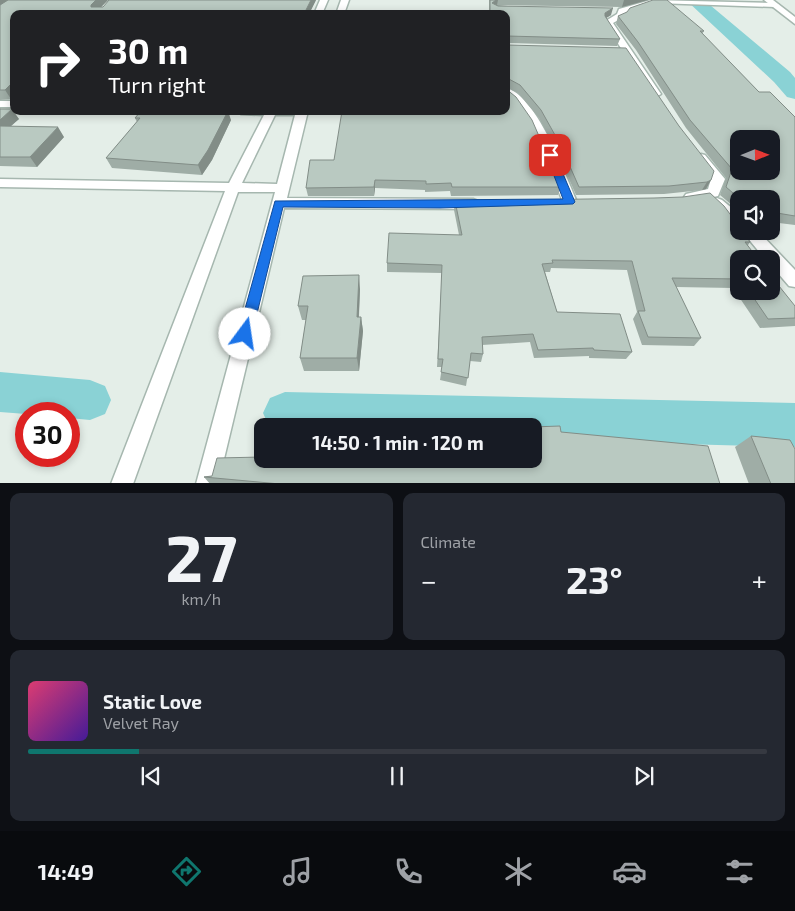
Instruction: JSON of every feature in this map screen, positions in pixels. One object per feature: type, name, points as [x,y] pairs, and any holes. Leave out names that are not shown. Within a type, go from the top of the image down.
[{"type":"street","points":[[641,0],[771,2],[795,21]]},
{"type":"street","points":[[612,11],[622,11],[654,1]]},
{"type":"street","points":[[622,11],[620,15],[608,22],[624,51],[665,107]]},
{"type":"street","points":[[510,92],[513,93],[529,114],[550,155],[570,202]]},
{"type":"street","points":[[122,483],[269,115]]},
{"type":"street","points":[[207,483],[301,115]]},
{"type":"street","points":[[678,198],[713,193],[718,179],[691,145]]},
{"type":"street","points":[[0,183],[263,188],[280,196],[490,203]]},
{"type":"street","points":[[708,195],[730,214]]},
{"type":"street","points":[[757,240],[795,281]]},
{"type":"building","points":[[8,0],[96,0],[91,7],[103,7],[109,0],[311,0],[306,10],[10,10],[10,85],[5,90],[0,90],[0,5]]},
{"type":"building","points":[[490,0],[496,0],[492,3],[498,6],[613,8],[605,13],[605,16],[620,39],[510,36],[510,10],[490,10]]},
{"type":"building","points":[[653,0],[667,0],[704,31],[700,31],[759,92],[770,92],[795,117],[795,216],[780,214],[780,190],[730,190],[726,187],[730,175],[730,180],[780,180],[780,130],[730,130],[730,167],[690,120],[638,42],[618,16],[627,12],[630,8]]},
{"type":"building","points":[[510,45],[626,48],[679,126],[714,171],[711,180],[669,186],[579,187],[560,144],[541,110],[520,85],[510,80]]},
{"type":"building","points":[[510,92],[516,97],[532,120],[561,187],[452,187],[451,183],[426,184],[426,181],[375,180],[374,187],[306,188],[310,160],[334,160],[341,115],[510,115]]},
{"type":"building","points":[[0,109],[10,109],[10,111],[0,120]]},
{"type":"building","points":[[138,115],[226,115],[198,165],[106,158],[140,118],[135,118]]},
{"type":"building","points":[[0,126],[58,127],[30,157],[0,157]]},
{"type":"building","points":[[710,193],[730,214],[730,240],[749,240],[750,242],[745,242],[751,250],[730,250],[730,279],[672,278],[701,338],[648,337],[638,311],[645,311],[632,261],[552,260],[553,263],[542,264],[557,312],[620,314],[632,352],[594,350],[593,348],[538,350],[533,334],[482,337],[483,354],[471,353],[468,378],[441,372],[443,359],[438,359],[442,265],[387,263],[389,233],[462,235],[455,201],[683,197]]},
{"type":"building","points":[[359,275],[357,317],[361,317],[357,358],[300,358],[308,306],[298,306],[303,276]]},
{"type":"building","points":[[780,287],[795,306],[795,318],[768,319],[755,300],[780,300]]},
{"type":"building","points":[[560,426],[561,432],[708,446],[720,483],[269,483],[204,477],[212,476],[217,458],[254,457],[254,468],[542,468],[542,427]]},
{"type":"building","points":[[751,436],[790,440],[795,449],[795,483],[771,483]]},
{"type":"waterway","points":[[694,0],[782,77],[795,92]]},
{"type":"waterway","points":[[0,392],[90,400]]},
{"type":"waterway","points":[[285,413],[795,425]]},
{"type":"route","points":[[245,334],[278,203],[440,204],[570,202],[550,155]]}]
